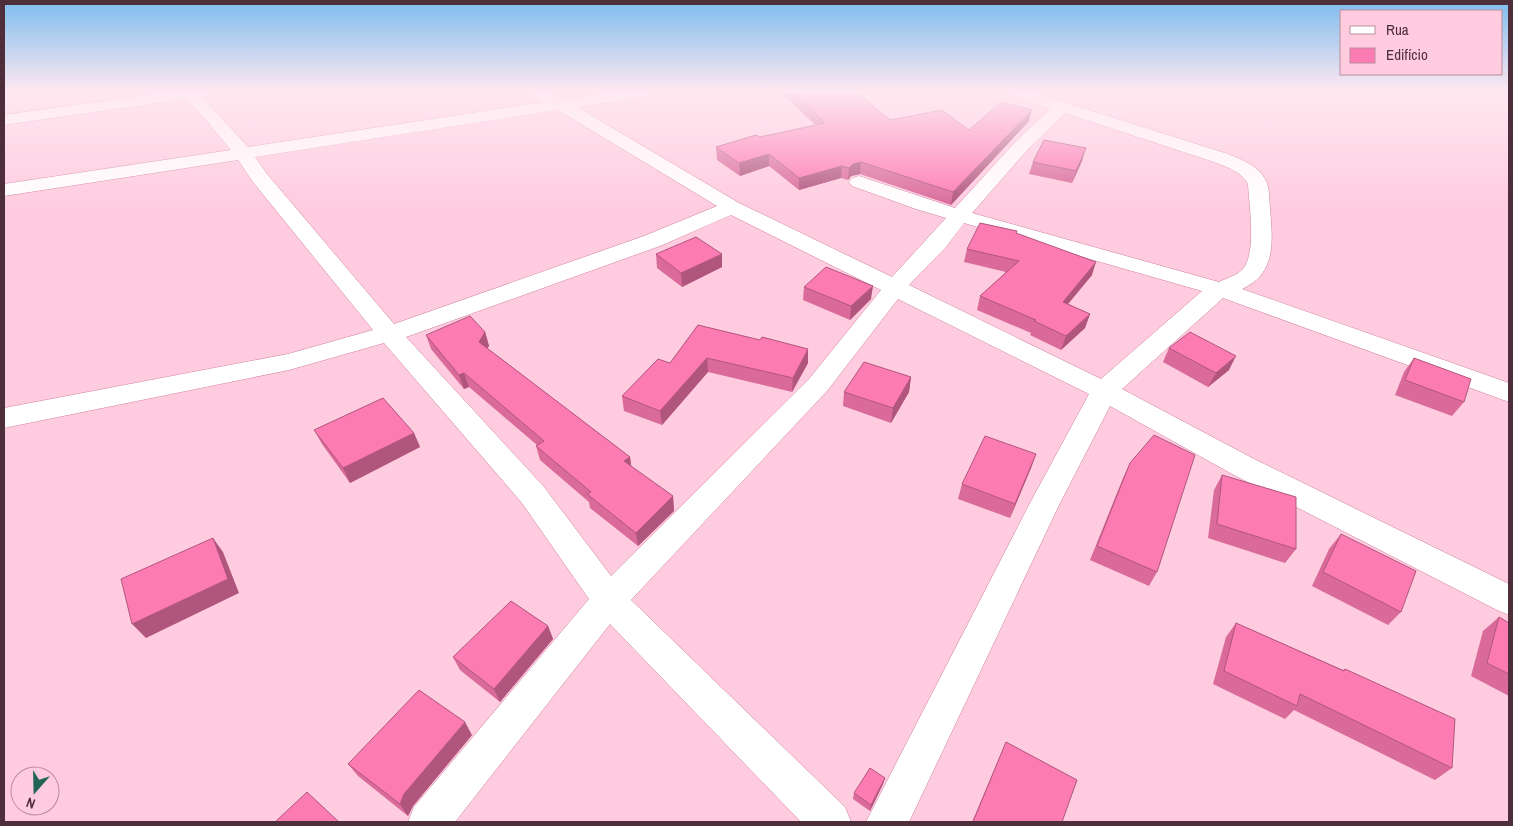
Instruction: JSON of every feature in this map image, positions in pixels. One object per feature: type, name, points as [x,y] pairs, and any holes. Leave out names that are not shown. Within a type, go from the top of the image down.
[{"type":"street","points":[[224,131],[260,178],[389,334],[533,495],[609,600],[830,822]]},
{"type":"street","points":[[4,190],[395,131]]},
{"type":"street","points":[[606,131],[732,207],[1104,391],[1244,468],[1509,600]]},
{"type":"street","points":[[429,822],[609,600],[818,385],[895,287],[960,216],[979,191],[1037,131]]},
{"type":"street","points":[[886,822],[906,787],[1044,505],[1104,391],[1203,302],[1220,289],[1240,281],[1252,273],[1258,262],[1261,249],[1258,184],[1255,176],[1240,166],[1221,158],[1135,131]]},
{"type":"street","points":[[859,182],[904,199],[960,216],[1220,289],[1509,394]]},
{"type":"street","points":[[4,418],[289,362],[389,334],[652,241],[732,207]]},
{"type":"building","points":[[790,131],[1012,131],[953,192],[861,162],[853,164],[849,168],[842,166],[799,178],[769,154],[739,163],[716,147],[756,135],[760,137]]},
{"type":"building","points":[[1044,140],[1086,148],[1076,171],[1033,162]]},
{"type":"building","points":[[980,223],[1017,231],[1016,233],[1096,262],[1063,302],[1090,314],[1066,336],[1034,321],[1036,320],[980,296],[1019,261],[967,249]]},
{"type":"building","points":[[696,237],[722,254],[681,273],[656,254]]},
{"type":"building","points":[[826,267],[873,286],[851,306],[804,287]]},
{"type":"building","points":[[470,316],[485,332],[479,342],[630,457],[624,461],[673,496],[636,533],[587,494],[591,492],[536,446],[544,441],[464,373],[459,375],[426,335]]},
{"type":"building","points":[[698,325],[760,340],[762,337],[808,349],[793,378],[707,358],[660,411],[622,396],[658,359],[670,363]]},
{"type":"building","points":[[1190,332],[1236,356],[1216,373],[1169,348]]},
{"type":"building","points":[[1414,358],[1471,379],[1464,402],[1405,380]]},
{"type":"building","points":[[864,362],[911,377],[893,408],[844,392]]},
{"type":"building","points":[[383,398],[414,433],[343,468],[314,430]]},
{"type":"building","points":[[1154,435],[1195,455],[1157,572],[1097,546],[1130,463]]},
{"type":"building","points":[[985,436],[1036,454],[1015,504],[962,484]]},
{"type":"building","points":[[1222,475],[1296,497],[1296,549],[1217,524]]},
{"type":"building","points":[[1341,534],[1416,571],[1401,612],[1323,572]]},
{"type":"building","points":[[213,538],[228,579],[132,624],[121,579]]},
{"type":"building","points":[[511,601],[548,626],[494,689],[453,657]]},
{"type":"building","points":[[1499,617],[1509,623],[1509,674],[1487,663]]},
{"type":"building","points":[[1236,623],[1344,671],[1345,669],[1455,719],[1452,768],[1300,694],[1297,706],[1224,671]]},
{"type":"building","points":[[419,690],[465,722],[404,794],[400,804],[348,764]]},
{"type":"building","points":[[1006,742],[1077,780],[1062,822],[973,822]]},
{"type":"building","points":[[870,768],[885,778],[871,805],[854,793]]},
{"type":"building","points":[[307,792],[339,822],[275,822]]}]
